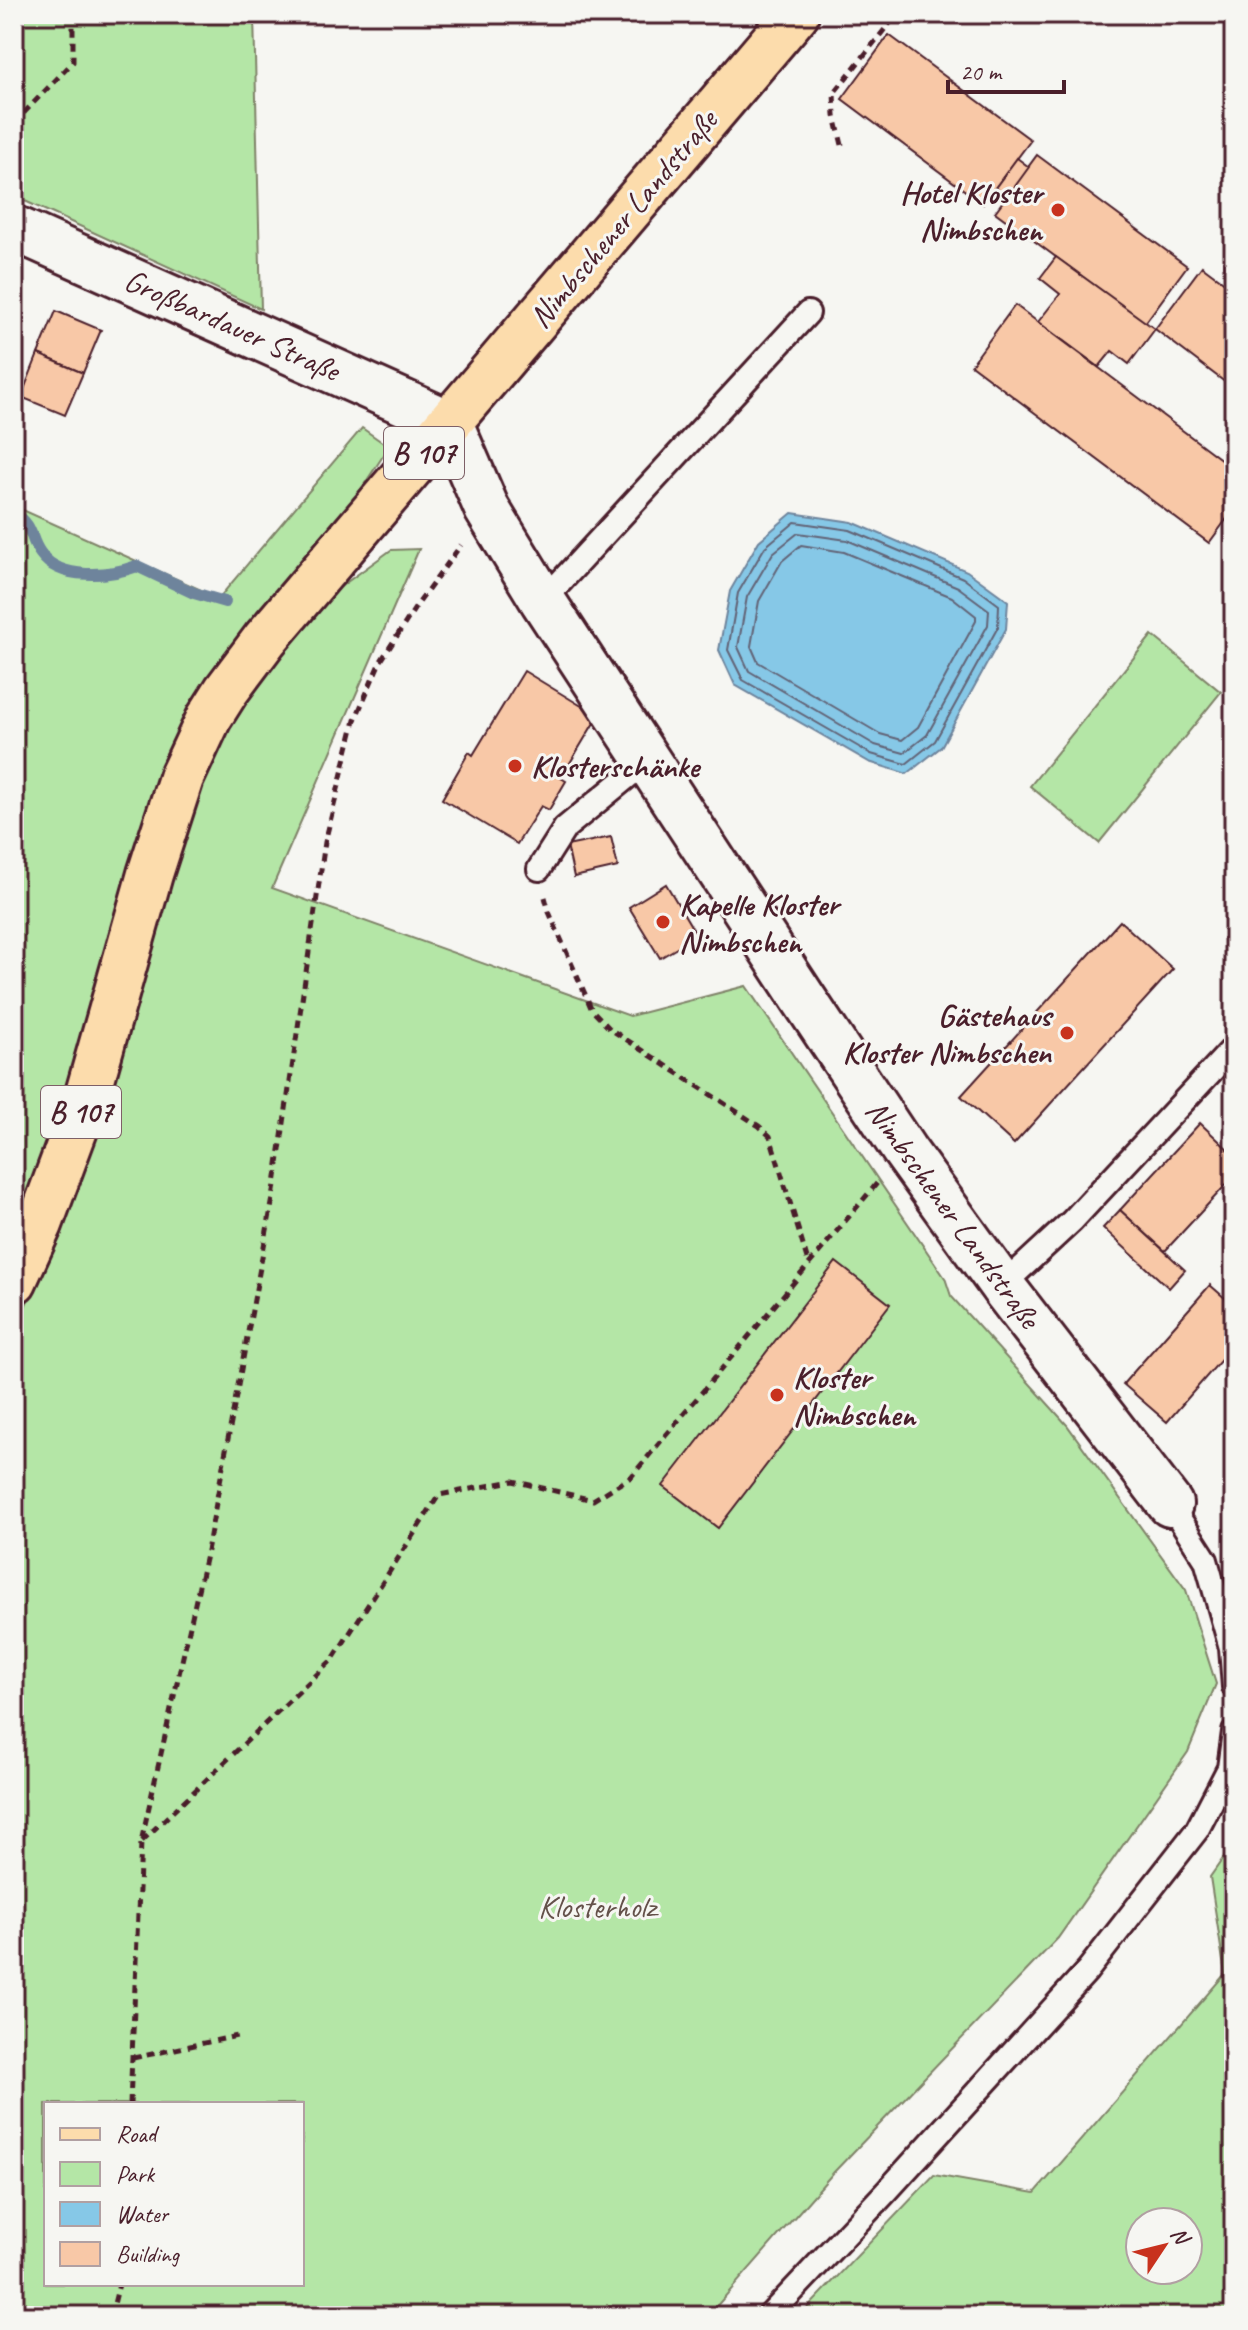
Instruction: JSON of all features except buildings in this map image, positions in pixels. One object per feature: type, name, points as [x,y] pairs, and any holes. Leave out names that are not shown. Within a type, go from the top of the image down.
[{"type":"main road","name":"Nimbschener Landstraße","points":[[14,1281],[40,1224],[87,1097],[150,874],[181,778],[217,704],[265,639],[796,14]]},
{"type":"street","name":"Großbardauer Straße","points":[[14,228],[450,423]]},
{"type":"street","name":"Nimbschener Landstraße","points":[[450,423],[487,509],[543,601],[904,1150],[1002,1286],[1170,1504]]},
{"type":"lane","points":[[543,601],[808,313]]},
{"type":"lane","points":[[539,869],[565,828],[648,760]]},
{"type":"lane","points":[[1002,1286],[1072,1221],[1234,1047]]},
{"type":"lane","points":[[1170,1504],[1206,1560],[1231,1648],[1234,1687]]},
{"type":"lane","points":[[769,2316],[1087,1971],[1197,1830],[1229,1768],[1234,1732]]},
{"type":"path","points":[[14,123],[73,62],[73,14]]},
{"type":"path","points":[[842,145],[835,116],[834,93],[897,14]]},
{"type":"path","points":[[130,2102],[141,1842],[211,1530],[273,1198],[325,842],[355,720],[379,664],[415,608],[487,509]]},
{"type":"path","points":[[539,869],[549,912],[592,1010],[610,1029],[770,1136],[808,1263]]},
{"type":"path","points":[[141,1842],[333,1659],[439,1495],[513,1481],[593,1500],[631,1477],[904,1150]]},
{"type":"path","points":[[133,2058],[242,2035]]},
{"type":"path","points":[[111,2316],[118,2286]]},
{"type":"green space","points":[[14,14],[254,14],[261,309],[14,196]]},
{"type":"green space","points":[[362,428],[389,447],[340,521],[249,626],[14,1228],[14,506],[219,598]]},
{"type":"green space","name":"Klosterholz","points":[[419,549],[272,888],[630,1016],[746,986],[945,1278],[951,1296],[1067,1425],[1186,1590],[1216,1684],[1188,1752],[1058,1938],[834,2172],[708,2316],[14,2316],[14,1331],[59,1232],[199,784],[226,727],[321,601],[391,550]]},
{"type":"green space","points":[[1152,635],[1221,692],[1099,843],[1030,786]]},
{"type":"green space","points":[[1234,1843],[1234,2316],[800,2316],[934,2175],[1035,2193],[1225,1974],[1210,1877]]},
{"type":"water","points":[[792,513],[852,522],[967,571],[1008,601],[1006,629],[941,747],[907,774],[869,762],[735,685],[719,650],[730,591],[759,541]]},
{"type":"waterway","points":[[14,513],[26,523],[41,554],[60,569],[100,574],[137,566],[194,593],[225,602]]},
{"type":"place","name":"Hotel Kloster Nimbschen","points":[[1058,210]]},
{"type":"place","name":"Klosterschänke","points":[[515,766]]},
{"type":"place","name":"Kapelle Kloster Nimbschen","points":[[663,922]]},
{"type":"place","name":"Gästehaus Kloster Nimbschen","points":[[1067,1033]]},
{"type":"place","name":"Kloster Nimbschen","points":[[777,1395]]}]
